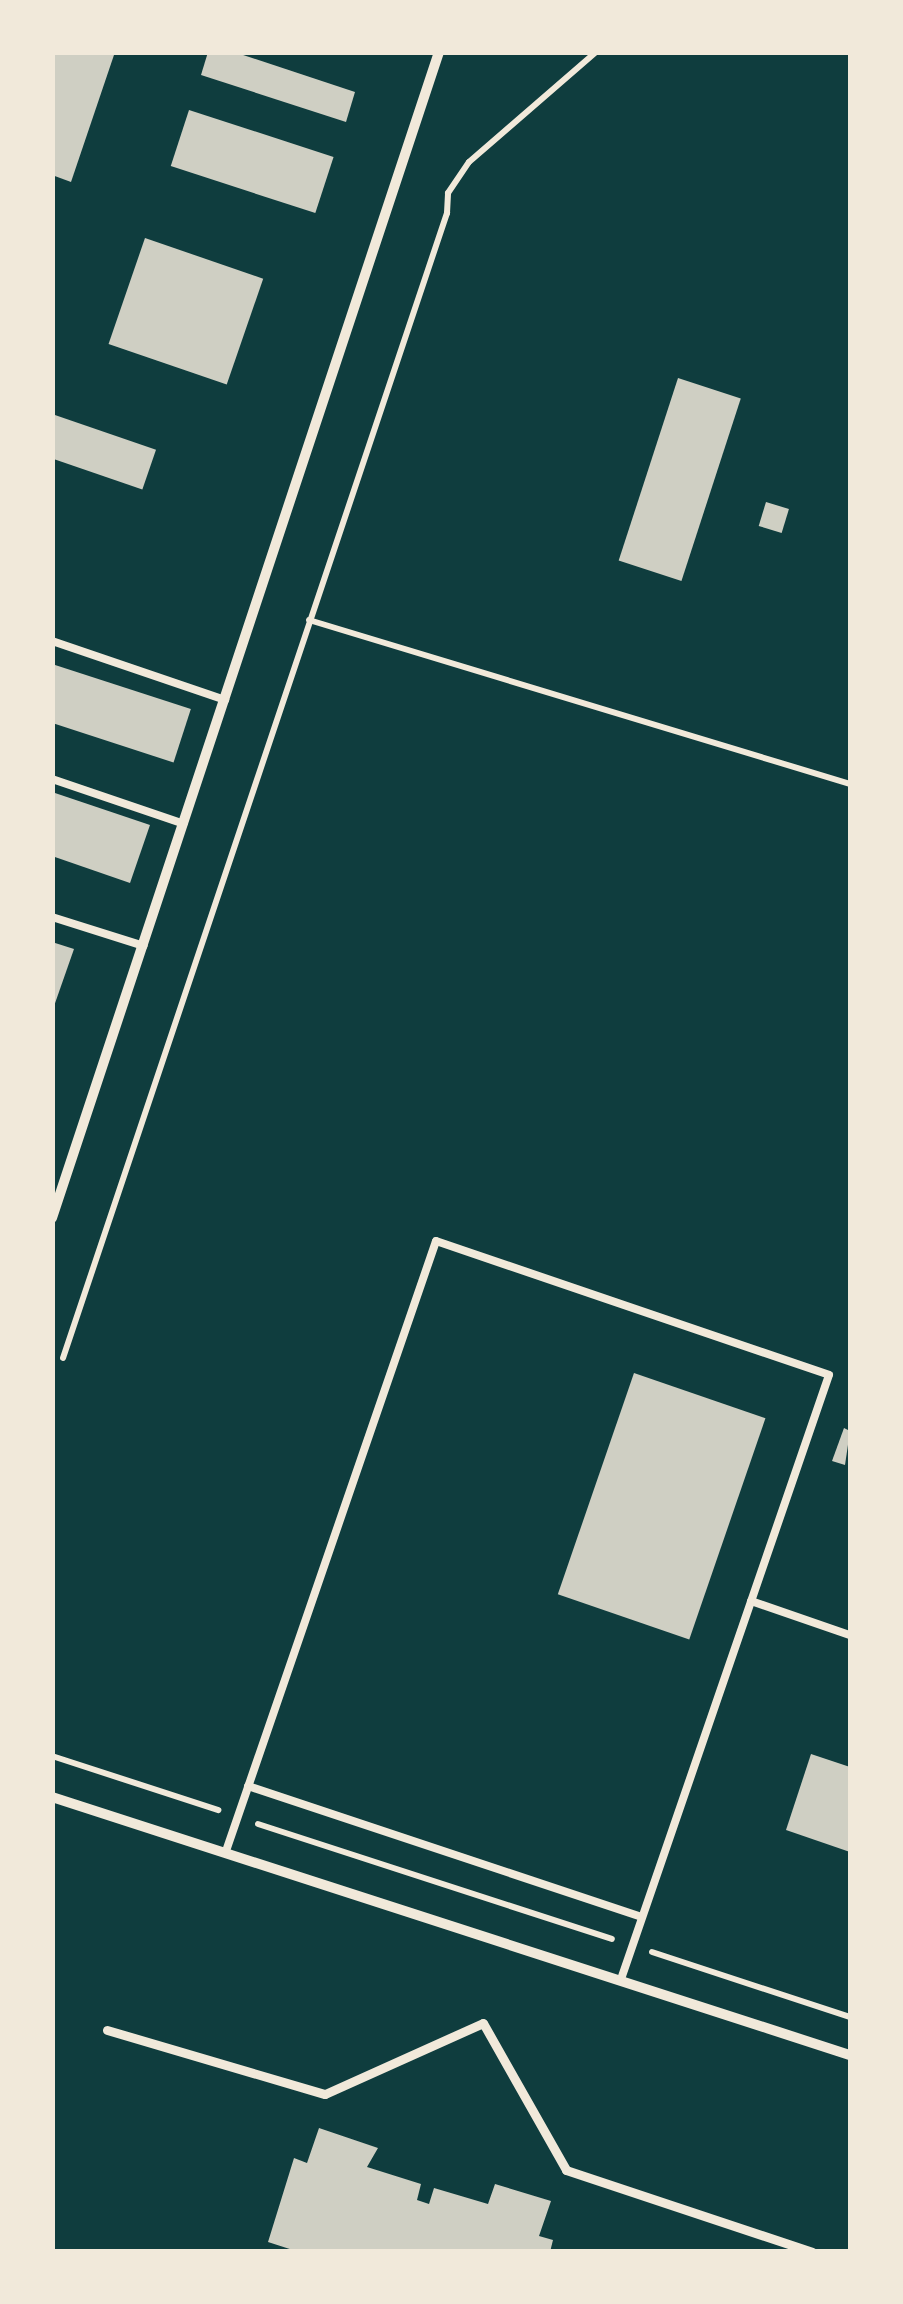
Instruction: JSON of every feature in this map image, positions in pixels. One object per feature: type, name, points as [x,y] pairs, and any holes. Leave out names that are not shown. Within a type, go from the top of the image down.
[{"type":"street","points":[[52,1218],[439,52]]},
{"type":"street","points":[[52,1797],[850,2055]]},
{"type":"street","points":[[108,2030],[325,2094],[482,2023],[566,2170],[812,2252]]},
{"type":"lane","points":[[52,641],[225,700]]},
{"type":"lane","points":[[52,778],[184,824]]},
{"type":"lane","points":[[52,917],[144,946]]},
{"type":"lane","points":[[226,1851],[436,1241],[829,1375],[622,1979]]},
{"type":"lane","points":[[751,1601],[850,1635]]},
{"type":"lane","points":[[248,1786],[642,1917]]},
{"type":"path","points":[[63,1358],[448,193],[468,162],[596,52]]},
{"type":"path","points":[[309,620],[850,784]]},
{"type":"path","points":[[52,1756],[850,2017]]},
{"type":"building","points":[[52,52],[115,52],[71,182],[52,175]]},
{"type":"building","points":[[208,52],[234,52],[355,92],[346,122],[201,75]]},
{"type":"building","points":[[189,110],[334,157],[315,213],[171,166]]},
{"type":"building","points":[[145,238],[263,279],[227,385],[109,344]]},
{"type":"building","points":[[678,378],[741,398],[681,581],[619,561]]},
{"type":"building","points":[[52,414],[156,450],[142,490],[52,458]]},
{"type":"building","points":[[766,502],[789,509],[782,533],[759,526]]},
{"type":"building","points":[[52,664],[191,709],[174,762],[52,723]]},
{"type":"building","points":[[52,792],[150,825],[130,883],[52,856]]},
{"type":"building","points":[[52,942],[74,949],[53,1009],[52,1009]]},
{"type":"building","points":[[634,1373],[765,1418],[689,1640],[558,1594]]},
{"type":"building","points":[[844,1428],[850,1431],[845,1465],[832,1461]]},
{"type":"building","points":[[811,1754],[850,1767],[850,1852],[786,1830]]},
{"type":"building","points":[[319,2128],[378,2148],[367,2167],[421,2184],[417,2200],[429,2204],[434,2188],[488,2204],[495,2184],[551,2201],[539,2236],[553,2240],[550,2252],[299,2252],[268,2242],[294,2158],[307,2163]]}]
